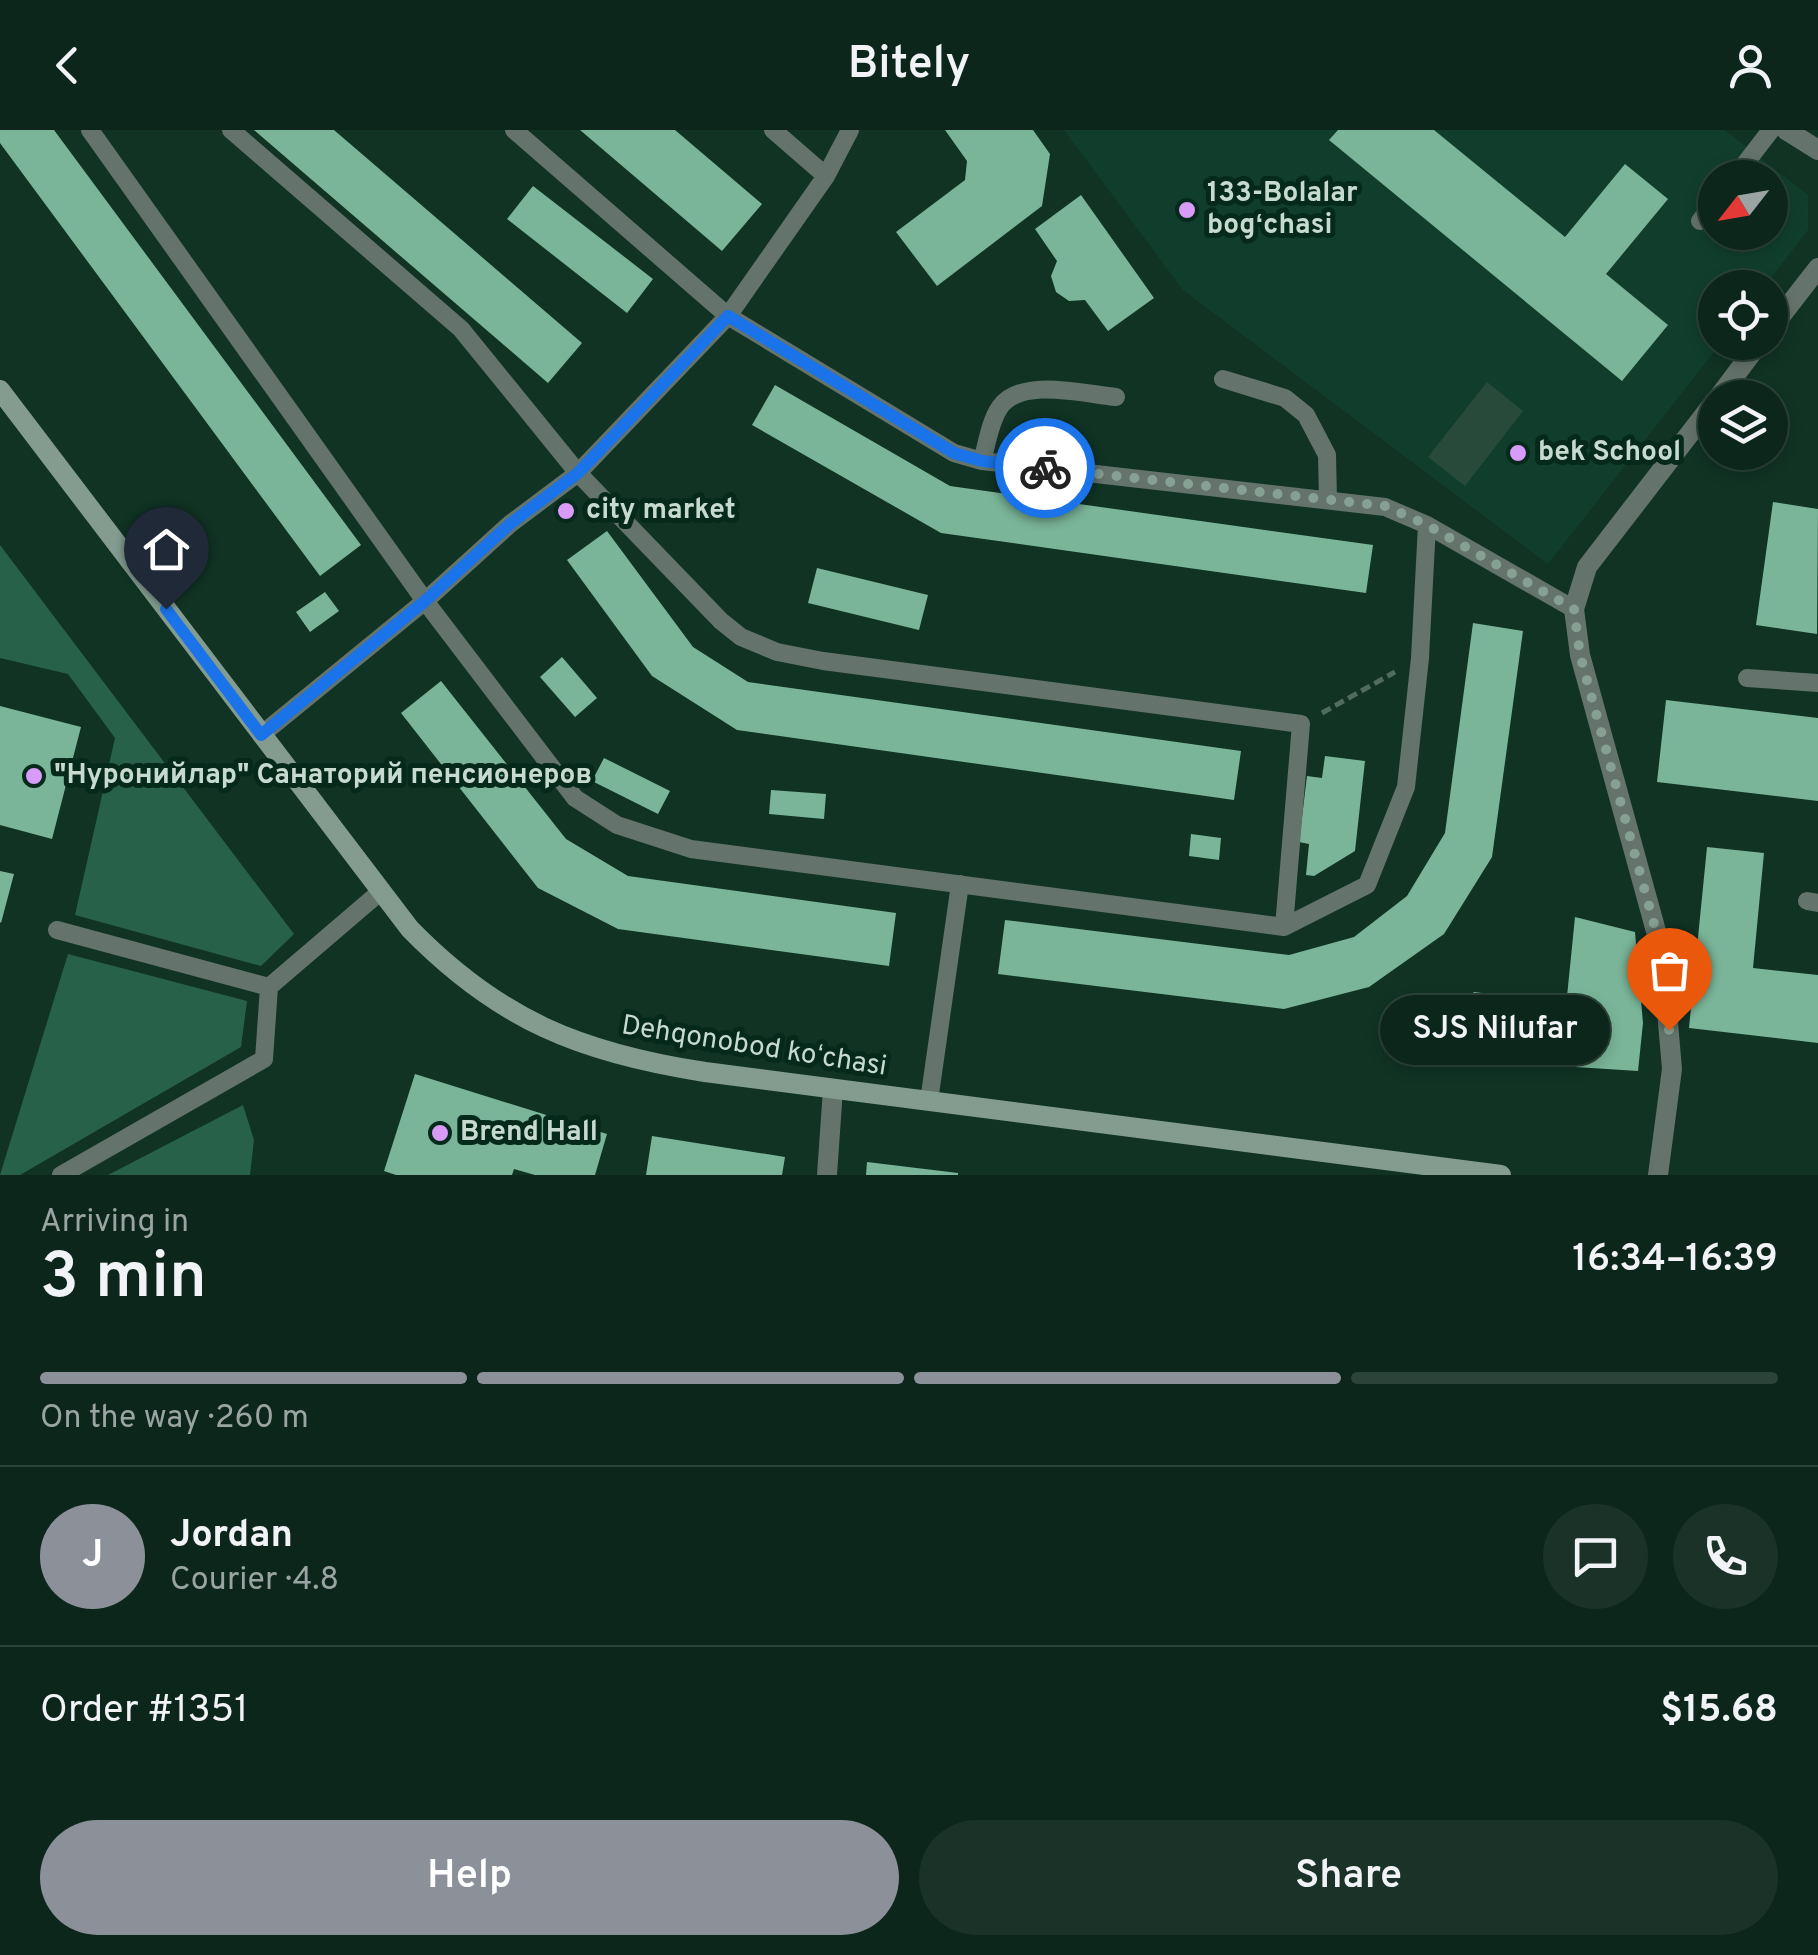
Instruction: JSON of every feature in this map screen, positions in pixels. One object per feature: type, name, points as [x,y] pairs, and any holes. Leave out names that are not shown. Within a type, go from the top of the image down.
[{"type":"main road","name":"Dehqonobod koʻchasi","points":[[0,390],[380,892],[440,960],[473,988],[534,1024],[584,1046],[665,1066],[1501,1175]]},
{"type":"street","points":[[1786,130],[1818,150]]},
{"type":"street","points":[[1788,307],[1818,268]]},
{"type":"street","points":[[1731,380],[1746,360]]},
{"type":"street","points":[[1658,1175],[1672,1069],[1662,953],[1580,655],[1574,609],[1587,567],[1698,423]]},
{"type":"street","points":[[827,1175],[833,1089]]},
{"type":"lane","points":[[90,130],[425,601],[575,798],[617,826],[690,849],[1284,927],[1367,885],[1406,787],[1420,658],[1427,525]]},
{"type":"lane","points":[[231,130],[460,329],[578,473],[741,636],[777,652],[1302,724],[1284,927]]},
{"type":"lane","points":[[514,130],[728,316],[954,453],[982,461],[1385,506],[1427,525],[1574,609]]},
{"type":"lane","points":[[773,130],[826,176]]},
{"type":"lane","points":[[261,735],[425,601],[510,524],[578,473],[728,316],[826,176],[850,130]]},
{"type":"lane","points":[[1748,160],[1770,130]]},
{"type":"lane","points":[[1223,378],[1285,398],[1306,416],[1328,455],[1328,500]]},
{"type":"lane","points":[[982,461],[998,410],[1011,395],[1040,390],[1116,396]]},
{"type":"lane","points":[[1747,678],[1818,684]]},
{"type":"lane","points":[[929,1101],[960,884]]},
{"type":"lane","points":[[61,1175],[264,1058],[269,987],[380,892]]},
{"type":"lane","points":[[57,930],[269,987]]},
{"type":"path","points":[[1302,724],[1420,658]]},
{"type":"shaded area","name":"bek School","points":[[1064,130],[1725,130],[1763,160],[1698,160],[1698,250],[1788,250],[1788,179],[1808,195],[1808,230],[1777,270],[1698,270],[1698,360],[1708,360],[1548,564],[1183,290]]},
{"type":"shaded area","points":[[1487,382],[1523,411],[1465,486],[1428,457]]},
{"type":"shaded area","points":[[0,545],[294,934],[261,966],[75,915],[115,738],[68,674],[0,658]]},
{"type":"shaded area","points":[[68,954],[247,1001],[241,1047],[20,1175],[0,1175]]},
{"type":"shaded area","points":[[243,1105],[254,1140],[250,1175],[108,1175]]},
{"type":"building","points":[[0,130],[54,130],[361,545],[320,576],[0,143]]},
{"type":"building","points":[[254,130],[334,130],[582,343],[548,383]]},
{"type":"building","points":[[580,130],[675,130],[762,204],[722,251]]},
{"type":"building","points":[[945,130],[1033,130],[1050,154],[1042,206],[937,286],[896,232],[965,180],[967,161]]},
{"type":"building","points":[[1338,130],[1434,130],[1565,237],[1625,164],[1668,199],[1606,274],[1668,325],[1622,381],[1329,140]]},
{"type":"building","points":[[533,186],[653,279],[627,313],[507,219]]},
{"type":"building","points":[[1081,195],[1154,298],[1108,331],[1085,300],[1069,301],[1056,292],[1051,276],[1057,261],[1035,229]]},
{"type":"building","points":[[775,385],[950,486],[1373,545],[1366,593],[941,533],[752,425]]},
{"type":"building","points":[[1773,502],[1818,509],[1817,634],[1756,625]]},
{"type":"building","points":[[607,531],[693,647],[748,682],[1241,751],[1234,800],[737,730],[652,676],[567,560]]},
{"type":"building","points":[[817,568],[928,595],[919,630],[808,603]]},
{"type":"building","points":[[325,592],[339,611],[310,632],[296,612]]},
{"type":"building","points":[[1473,623],[1523,631],[1492,857],[1444,934],[1369,987],[1284,1009],[998,974],[1005,920],[1289,955],[1354,937],[1407,896],[1445,833]]},
{"type":"building","points":[[562,657],[597,698],[575,717],[540,677]]},
{"type":"building","points":[[441,681],[566,839],[628,876],[896,913],[889,966],[618,929],[538,888],[401,713]]},
{"type":"building","points":[[1666,700],[1818,718],[1818,801],[1657,782]]},
{"type":"building","name":"\"Нуронийлар\" Санаторий пенсионеров","points":[[0,706],[81,727],[52,839],[0,825]]},
{"type":"building","points":[[1325,756],[1365,761],[1355,851],[1314,876],[1306,875],[1309,844],[1299,842],[1307,776],[1322,778]]},
{"type":"building","points":[[604,758],[670,791],[658,814],[592,781]]},
{"type":"building","points":[[771,790],[826,794],[824,819],[769,814]]},
{"type":"building","points":[[1191,834],[1221,838],[1219,860],[1189,856]]},
{"type":"building","points":[[1707,847],[1764,853],[1753,968],[1818,975],[1818,1043],[1689,1028]]},
{"type":"building","points":[[0,871],[14,874],[1,923],[0,922]]},
{"type":"building","points":[[1575,917],[1635,932],[1643,1023],[1638,1071],[1560,1066]]},
{"type":"building","points":[[1474,992],[1537,1000],[1529,1058],[1422,1044]]},
{"type":"building","points":[[415,1074],[607,1134],[595,1175],[535,1175],[514,1169],[512,1175],[396,1175],[384,1171]]},
{"type":"building","points":[[652,1136],[785,1157],[782,1175],[646,1175]]},
{"type":"building","points":[[867,1162],[958,1173],[958,1175],[866,1175]]},
{"type":"way so far","points":[[1045,468],[1385,506],[1427,525],[1574,609],[1580,655],[1662,953],[1669,1030]]},
{"type":"place","name":"133-Bolalar bogʻchasi","points":[[1187,210]]},
{"type":"place","name":"bek School","points":[[1518,453]]},
{"type":"place","name":"city market","points":[[566,511]]},
{"type":"place","name":"\"Нуронийлар\" Санаторий пенсионеров","points":[[34,776]]},
{"type":"place","name":"SJS Nilufar","points":[[1669,1030]]},
{"type":"place","name":"Brend Hall","points":[[440,1133]]},
{"type":"route","points":[[166,609],[261,735],[425,601],[510,524],[578,473],[728,316],[954,453],[982,461],[1045,468]]}]
